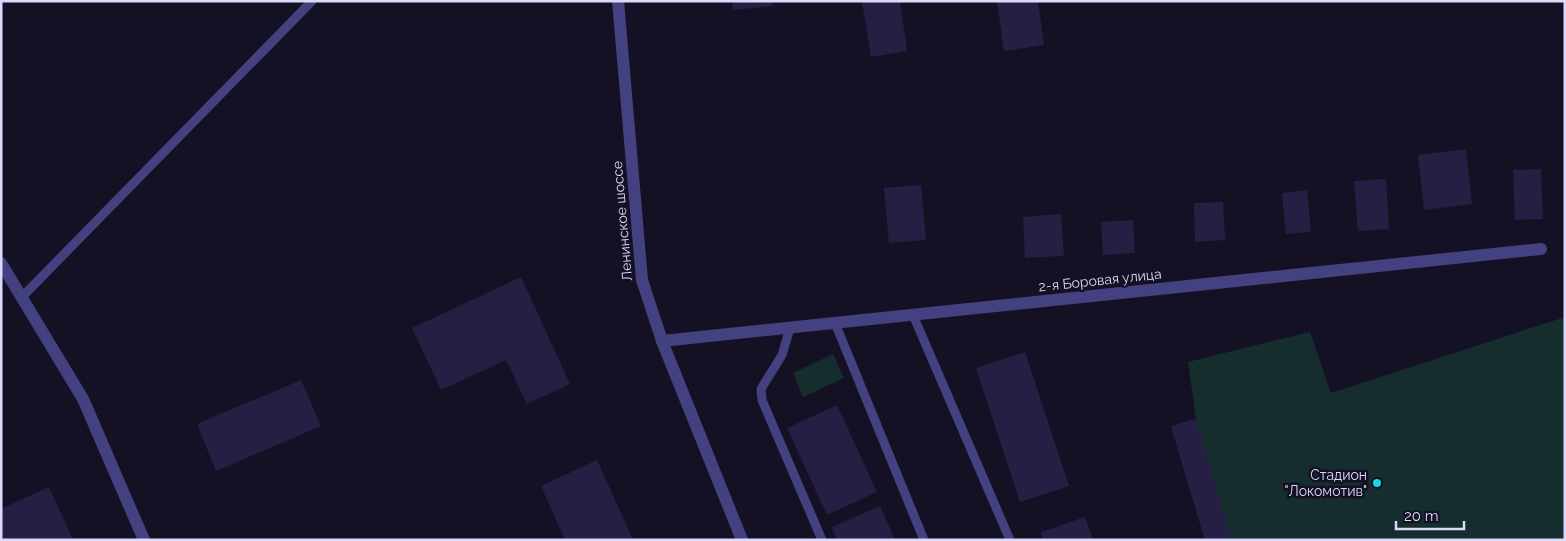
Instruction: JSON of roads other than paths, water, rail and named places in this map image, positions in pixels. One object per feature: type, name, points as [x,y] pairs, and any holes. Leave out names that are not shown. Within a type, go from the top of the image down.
[{"type":"street","name":"Ленинское шоссе","points":[[618,1],[642,280],[662,341],[742,540]]},
{"type":"street","name":"2-я Боровая улица","points":[[662,341],[1541,249]]},
{"type":"street","points":[[1,263],[83,398],[144,540]]},
{"type":"lane","points":[[22,297],[312,1]]},
{"type":"lane","points":[[913,315],[1010,540]]},
{"type":"lane","points":[[835,323],[924,540]]},
{"type":"lane","points":[[790,328],[782,355],[761,389],[762,400],[822,540]]},
{"type":"place","name":"Стадион \"Локомотив\"","points":[[1377,483]]}]
